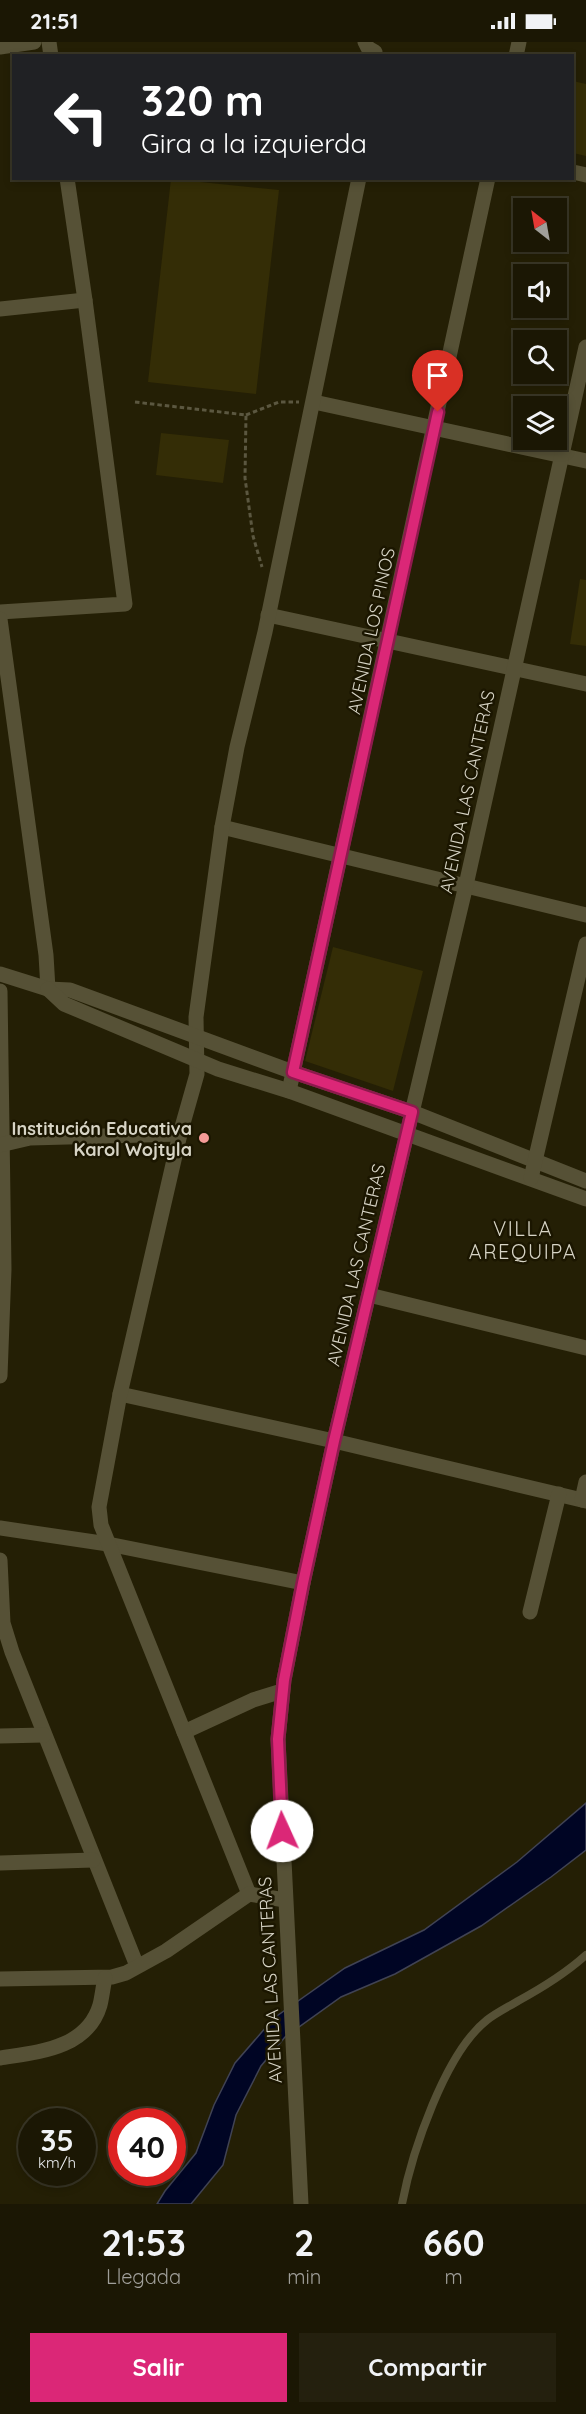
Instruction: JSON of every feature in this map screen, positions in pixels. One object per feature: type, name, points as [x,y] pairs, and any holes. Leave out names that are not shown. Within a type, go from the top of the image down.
[{"type":"street","points":[[0,47],[34,42]]},
{"type":"street","points":[[0,612],[125,604],[67,180]]},
{"type":"street","points":[[249,1894],[108,1544],[101,1525],[99,1507],[120,1394],[196,1074],[196,1017],[222,827],[237,747],[314,402],[359,180]]},
{"type":"street","name":"AVENIDA LOS PINOS","points":[[289,1091],[488,180]]},
{"type":"street","points":[[0,309],[85,300]]},
{"type":"street","name":"AVENIDA LAS CANTERAS","points":[[301,2204],[278,1739],[282,1691],[334,1441],[466,885],[586,347]]},
{"type":"street","points":[[314,402],[586,462]]},
{"type":"street","points":[[268,615],[586,684]]},
{"type":"street","points":[[0,619],[46,955],[48,989],[64,1004],[218,1069],[289,1091],[586,1199]]},
{"type":"street","points":[[222,827],[586,915]]},
{"type":"street","points":[[531,1178],[586,944]]},
{"type":"street","points":[[0,974],[48,989],[70,990],[293,1072],[412,1112],[586,1181]]},
{"type":"street","points":[[0,991],[2,1145],[0,1377]]},
{"type":"street","points":[[2,1145],[30,1138],[180,1134]]},
{"type":"street","points":[[369,1295],[586,1348]]},
{"type":"street","points":[[120,1394],[334,1441],[584,1500],[586,1482]]},
{"type":"street","points":[[530,1612],[559,1494]]},
{"type":"street","points":[[0,1528],[108,1544],[303,1583]]},
{"type":"street","points":[[0,1560],[2,1623],[93,1860],[137,1966]]},
{"type":"street","points":[[184,1732],[253,1700],[282,1691]]},
{"type":"street","points":[[0,1736],[44,1735]]},
{"type":"street","points":[[0,1863],[93,1860]]},
{"type":"street","points":[[0,1979],[105,1978],[126,1973],[166,1951],[249,1894],[285,1900]]},
{"type":"street","points":[[0,2058],[64,2046],[78,2038],[92,2022],[100,2007],[105,1978]]},
{"type":"lane","points":[[402,2204],[422,2135],[443,2079],[467,2038],[488,2019],[541,1988],[586,1955]]},
{"type":"path","points":[[135,402],[246,415],[279,402],[314,402]]},
{"type":"path","points":[[246,415],[245,478],[253,536],[271,598]]},
{"type":"shaded area","points":[[574,81],[586,84],[586,156],[574,153]]},
{"type":"shaded area","points":[[171,180],[279,190],[256,394],[148,382]]},
{"type":"shaded area","points":[[161,433],[229,440],[223,483],[156,475]]},
{"type":"shaded area","points":[[580,579],[586,580],[586,646],[570,644]]},
{"type":"shaded area","points":[[333,947],[423,971],[393,1091],[305,1061]]},
{"type":"water","points":[[586,1803],[586,1850],[481,1926],[395,1974],[341,1997],[285,2037],[261,2066],[236,2115],[223,2165],[191,2204],[157,2204],[169,2186],[186,2186],[186,2165],[196,2153],[214,2105],[235,2063],[274,2018],[345,1968],[424,1930],[517,1862]]},
{"type":"place","name":"Institución Educativa Karol Wojtyla","points":[[204,1138]]},
{"type":"district","name":"VILLA AREQUIPA","points":[[523,1240]]},
{"type":"route","points":[[282,1831],[278,1739],[282,1691],[334,1441],[412,1112],[293,1072],[438,412]]}]
